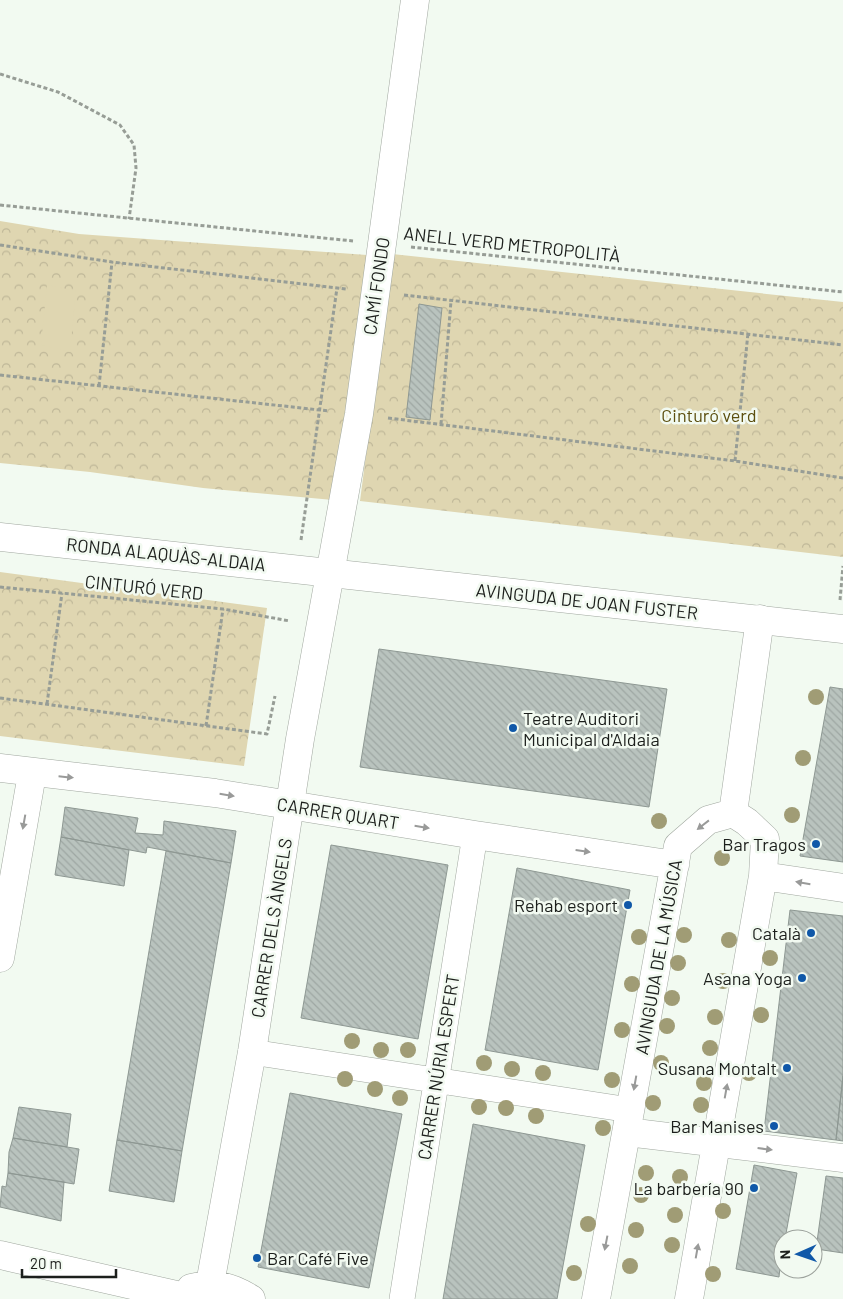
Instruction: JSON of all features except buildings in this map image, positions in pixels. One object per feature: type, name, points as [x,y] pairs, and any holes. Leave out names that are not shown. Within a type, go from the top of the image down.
[{"type":"street","name":"CAMÍ FONDO","points":[[332,572],[359,414],[414,0]]},
{"type":"street","name":"RONDA ALAQUÀS-ALDAIA","points":[[0,537],[332,572]]},
{"type":"street","name":"AVINGUDA DE JOAN FUSTER","points":[[332,572],[843,629]]},
{"type":"street","name":"CARRER DELS ÀNGELS","points":[[210,1284],[252,1052],[320,623],[332,572]]},
{"type":"street","points":[[689,1299],[763,876],[765,840],[747,822],[733,813],[760,619]]},
{"type":"street","name":"CARRER QUART","points":[[0,768],[32,774],[215,793],[475,836],[675,865]]},
{"type":"street","points":[[0,958],[32,774]]},
{"type":"street","name":"AVINGUDA DE LA MÚSICA","points":[[596,1299],[678,846],[708,820],[733,813]]},
{"type":"street","name":"CARRER NÚRIA ESPERT","points":[[402,1299],[475,836]]},
{"type":"street","points":[[763,876],[843,888]]},
{"type":"street","points":[[252,1052],[436,1080],[629,1121],[717,1143],[843,1158]]},
{"type":"street","points":[[0,1255],[175,1297],[185,1290],[210,1284],[236,1289],[251,1299]]},
{"type":"path","points":[[0,74],[58,92],[120,125],[134,145],[136,168],[129,219]]},
{"type":"path","name":"ANELL VERD METROPOLITÀ","points":[[0,205],[843,292]]},
{"type":"path","points":[[0,246],[112,262],[843,345]]},
{"type":"path","points":[[99,386],[112,262]]},
{"type":"path","points":[[297,568],[337,288]]},
{"type":"path","points":[[441,424],[452,301]]},
{"type":"path","points":[[735,461],[748,333]]},
{"type":"path","points":[[0,375],[441,424],[735,461],[843,478]]},
{"type":"path","name":"CINTURÓ VERD","points":[[0,587],[223,609],[290,621]]},
{"type":"path","name":"CINTURÓ VERD","points":[[47,704],[62,593]]},
{"type":"path","name":"CINTURÓ VERD","points":[[206,726],[223,609]]},
{"type":"path","points":[[0,698],[268,734]]},
{"type":"green space","points":[[0,221],[79,234],[367,255],[333,500],[203,488],[90,472],[0,463]]},
{"type":"green space","name":"Cinturó verd","points":[[392,254],[843,302],[843,557],[360,501]]},
{"type":"green space","points":[[47,285],[76,291],[70,352],[41,345]]},
{"type":"green space","points":[[0,572],[267,608],[244,766],[0,736]]},
{"type":"place","name":"Teatre Auditori Municipal d'Aldaia","points":[[513,728]]},
{"type":"place","name":"Bar Tragos","points":[[816,844]]},
{"type":"place","name":"Rehab esport","points":[[628,905]]},
{"type":"place","name":"Català","points":[[811,933]]},
{"type":"place","name":"Asana Yoga","points":[[802,978]]},
{"type":"place","name":"Susana Montalt","points":[[787,1068]]},
{"type":"place","name":"Bar Manises","points":[[774,1126]]},
{"type":"place","name":"La barbería 90","points":[[754,1188]]},
{"type":"place","name":"Bar Café Five","points":[[257,1258]]}]
